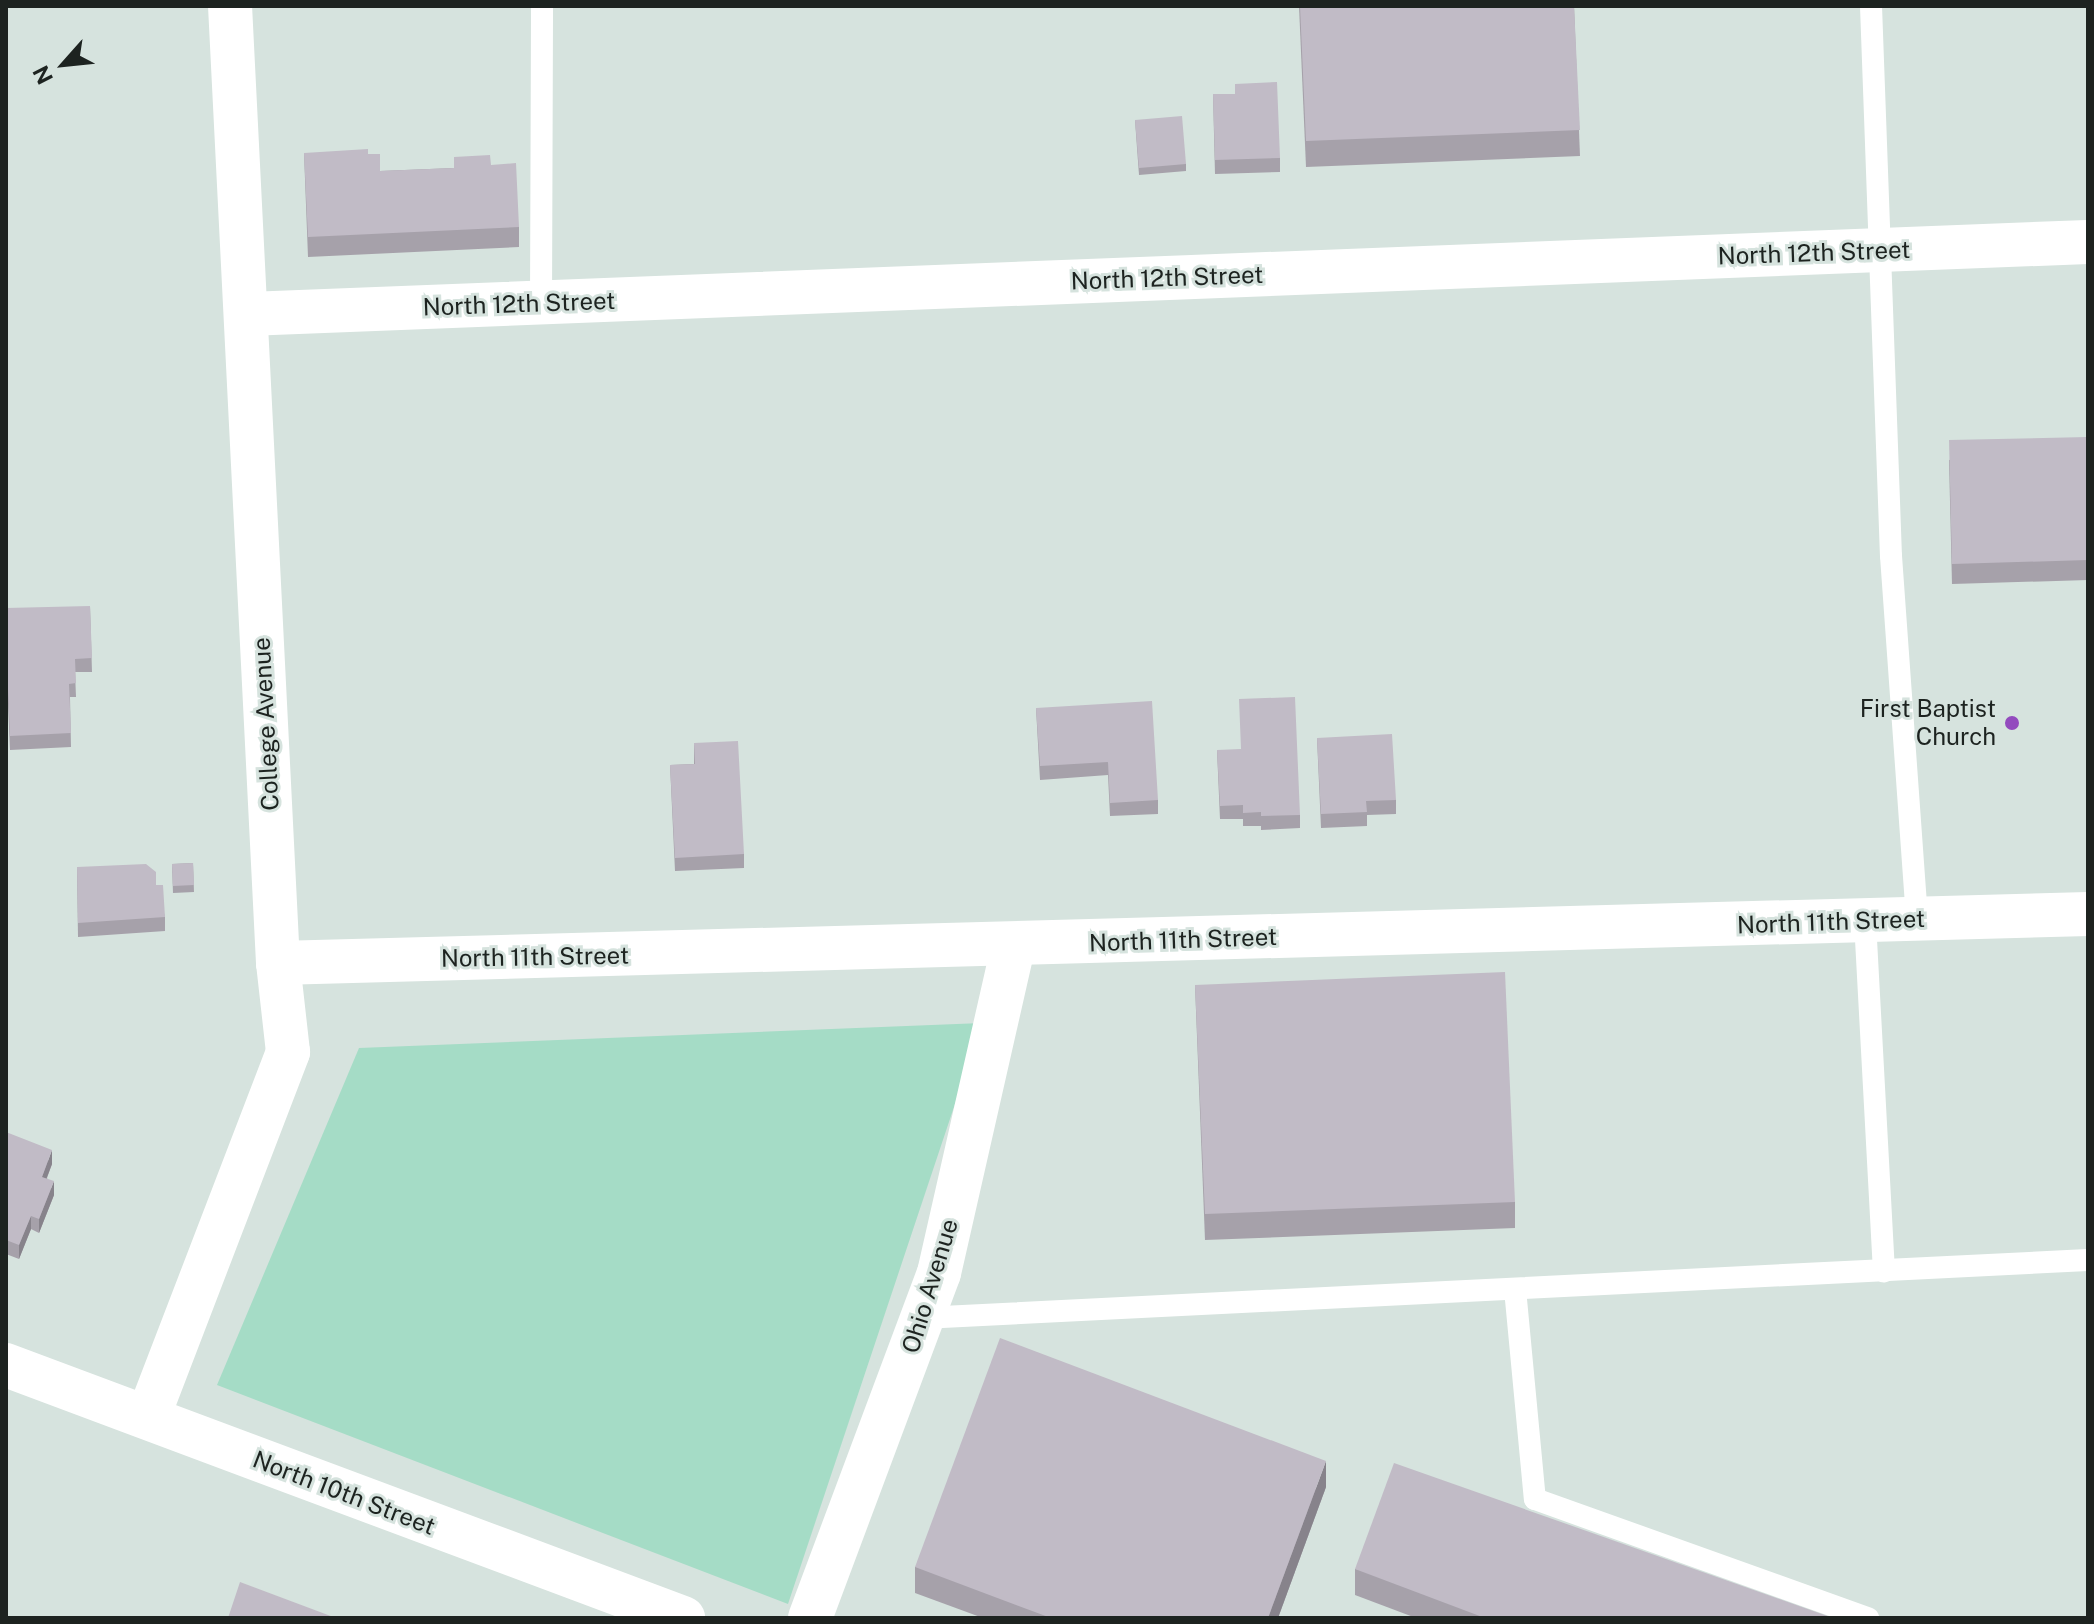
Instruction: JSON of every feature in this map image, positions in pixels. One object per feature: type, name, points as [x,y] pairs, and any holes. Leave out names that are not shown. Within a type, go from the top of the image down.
[{"type":"street","name":"College Avenue","points":[[148,1417],[288,1052],[278,963],[230,6]]},
{"type":"street","name":"North 12th Street","points":[[246,314],[2088,242]]},
{"type":"street","name":"North 11th Street","points":[[278,963],[2088,914]]},
{"type":"street","name":"Ohio Avenue","points":[[810,1618],[939,1273],[1014,944]]},
{"type":"street","name":"North 10th Street","points":[[6,1365],[683,1618]]},
{"type":"lane","points":[[541,303],[542,6]]},
{"type":"lane","points":[[1871,6],[1883,250],[1892,571],[1917,919]]},
{"type":"lane","points":[[1865,921],[1884,1271]]},
{"type":"lane","points":[[922,1318],[2088,1260]]},
{"type":"lane","points":[[1515,1289],[1535,1499],[1868,1618]]},
{"type":"green space","points":[[982,1023],[788,1604],[217,1385],[359,1048]]},
{"type":"building","points":[[1300,6],[1574,6],[1580,130],[1306,141]]},
{"type":"building","points":[[1277,82],[1280,158],[1215,160],[1213,94],[1235,94],[1235,84]]},
{"type":"building","points":[[1182,116],[1186,164],[1139,168],[1135,120]]},
{"type":"building","points":[[368,149],[368,154],[380,154],[380,171],[454,168],[454,157],[490,155],[491,165],[516,163],[519,227],[308,237],[304,153]]},
{"type":"building","points":[[2088,437],[2088,560],[1952,564],[1949,440]]},
{"type":"building","points":[[90,606],[92,658],[75,659],[76,683],[69,684],[71,733],[10,736],[6,608]]},
{"type":"building","points":[[1295,697],[1300,815],[1261,816],[1261,812],[1243,813],[1243,805],[1220,806],[1217,750],[1241,749],[1239,699]]},
{"type":"building","points":[[1152,701],[1158,800],[1110,803],[1108,762],[1040,766],[1036,708]]},
{"type":"building","points":[[1392,734],[1396,800],[1366,801],[1367,812],[1321,814],[1317,738]]},
{"type":"building","points":[[738,741],[744,854],[675,858],[670,765],[695,764],[694,743]]},
{"type":"building","points":[[193,863],[194,885],[173,886],[172,864]]},
{"type":"building","points":[[146,864],[156,872],[156,885],[163,885],[165,917],[78,923],[77,867]]},
{"type":"building","points":[[1505,972],[1515,1202],[1205,1214],[1195,985]]},
{"type":"building","points":[[6,1132],[52,1150],[42,1177],[54,1181],[39,1219],[31,1216],[19,1245],[6,1240]]},
{"type":"building","points":[[1000,1338],[1326,1461],[1268,1618],[1051,1618],[915,1567]]},
{"type":"building","points":[[1394,1463],[1833,1618],[1485,1618],[1355,1569]]},
{"type":"building","points":[[240,1582],[336,1618],[228,1618]]},
{"type":"place","name":"First Baptist Church","points":[[2012,723]]}]
